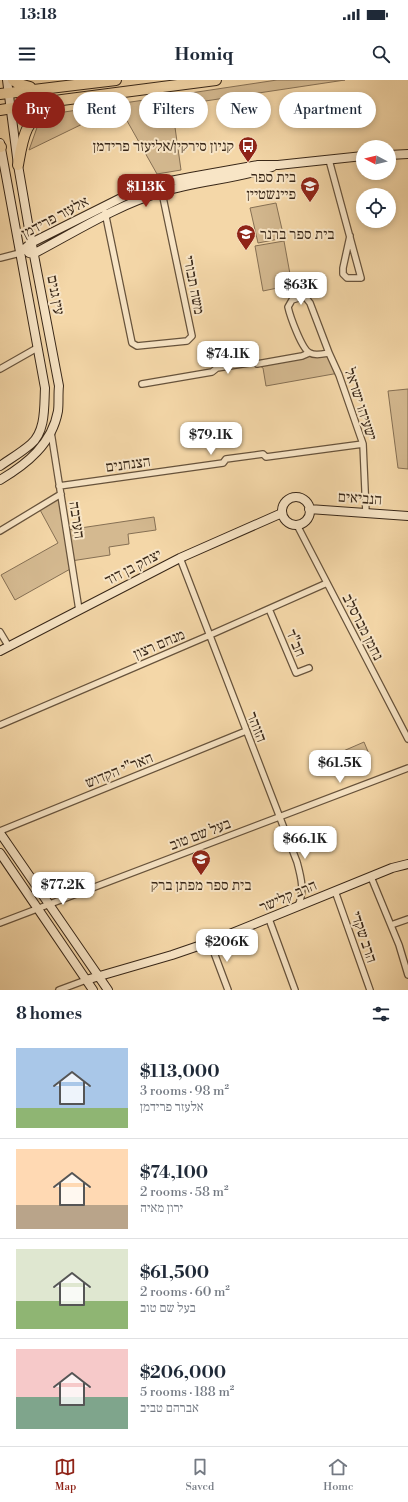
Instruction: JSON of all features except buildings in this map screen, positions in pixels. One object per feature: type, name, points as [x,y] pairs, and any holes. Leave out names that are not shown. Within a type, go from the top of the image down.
[{"type":"highway","points":[[12,80],[25,86],[44,89]]},
{"type":"highway","points":[[4,93],[116,80]]},
{"type":"highway","points":[[65,100],[216,80]]},
{"type":"highway","points":[[18,165],[27,128]]},
{"type":"street","name":"עין גנים","points":[[0,480],[23,465],[38,452],[51,432],[58,411],[59,386],[28,229],[18,165],[5,109],[4,93],[7,80]]},
{"type":"street","name":"עין גנים","points":[[0,145],[45,388],[44,413],[41,430],[32,444],[0,466]]},
{"type":"street","points":[[396,153],[408,150]]},
{"type":"street","points":[[396,154],[408,154]]},
{"type":"street","name":"אלעזר פרידמן","points":[[20,253],[33,254],[104,212],[131,193],[235,168],[356,157]]},
{"type":"street","points":[[329,160],[354,250],[361,278],[347,278],[343,274],[350,236]]},
{"type":"street","name":"משה תבורי","points":[[104,212],[132,343],[137,346],[187,341],[192,336],[161,187]]},
{"type":"street","name":"אלעזר פרידמן","points":[[20,253],[31,243],[104,212]]},
{"type":"street","points":[[28,229],[35,232],[50,234]]},
{"type":"street","points":[[0,258],[20,253]]},
{"type":"street","name":"ישעיהו ישראל","points":[[309,353],[303,346],[288,307],[292,300],[297,298],[306,298],[310,303],[329,353],[340,375],[363,444],[366,513]]},
{"type":"street","points":[[0,369],[37,348]]},
{"type":"street","points":[[142,384],[212,372],[217,368],[255,362],[257,364],[302,356],[309,353],[329,353]]},
{"type":"street","name":"הערבה","points":[[51,432],[79,610]]},
{"type":"street","name":"הצנחנים","points":[[59,486],[223,463],[226,459],[262,454],[266,457],[363,444]]},
{"type":"street","points":[[0,531],[61,494]]},
{"type":"street","points":[[294,498],[304,500],[309,508],[306,521],[297,525],[286,522],[282,513],[283,506],[286,502],[294,498]]},
{"type":"street","name":"הנביאים","points":[[309,508],[408,516]]},
{"type":"street","name":"יצחק בן דוד","points":[[0,651],[180,558],[282,513]]},
{"type":"street","name":"נחמן מברסלב","points":[[297,525],[408,739]]},
{"type":"street","name":"הזוהר","points":[[180,558],[278,816],[297,862],[301,878],[301,899],[298,906]]},
{"type":"street","name":"מנחם רצון","points":[[0,725],[327,583]]},
{"type":"street","name":"חב\"ד","points":[[269,609],[296,673],[309,668]]},
{"type":"street","points":[[0,632],[9,647]]},
{"type":"street","name":"האר\"י הקדוש","points":[[0,832],[246,731]]},
{"type":"street","name":"בעל שם טוב","points":[[0,923],[278,816],[408,768]]},
{"type":"street","points":[[0,832],[108,990]]},
{"type":"street","points":[[0,853],[93,990]]},
{"type":"street","name":"הרב קלישר","points":[[86,980],[172,955],[210,942],[392,868],[408,864]]},
{"type":"street","points":[[371,877],[399,945],[408,976]]},
{"type":"street","name":"הרב שקדי","points":[[335,891],[370,990]]},
{"type":"street","points":[[269,919],[295,990]]},
{"type":"street","points":[[390,925],[408,919]]},
{"type":"street","points":[[210,942],[228,990]]},
{"type":"street","points":[[59,990],[86,980]]},
{"type":"shaded area","points":[[277,80],[345,80],[265,92],[216,92],[216,99],[208,101],[208,92],[197,92]]},
{"type":"shaded area","points":[[139,101],[139,128],[175,128],[181,170],[157,174],[131,128],[131,102]]},
{"type":"shaded area","points":[[73,111],[73,128],[74,128],[29,150],[37,128],[65,128],[65,112]]},
{"type":"shaded area","points":[[276,203],[284,238],[258,243],[250,208]]},
{"type":"shaded area","points":[[284,241],[292,285],[263,291],[255,246]]},
{"type":"shaded area","points":[[329,353],[339,373],[266,386],[263,368],[257,364],[302,356]]},
{"type":"shaded area","points":[[408,389],[408,469],[398,468],[388,391]]},
{"type":"shaded area","points":[[61,494],[67,530],[154,517],[156,530],[128,534],[129,544],[109,547],[110,555],[71,561],[72,568],[15,600],[1,575],[58,543],[39,508]]},
{"type":"shaded area","points":[[364,742],[369,754],[345,763],[341,752]]},
{"type":"place","name":"קניון סירקין/אליעזר פרידמן","points":[[248,163]]},
{"type":"place","name":"בית ספר פיינשטיין","points":[[310,203]]},
{"type":"place","name":"בית ספר ברנר","points":[[246,251]]},
{"type":"place","name":"בית ספר מפתן ברק","points":[[201,876]]}]
